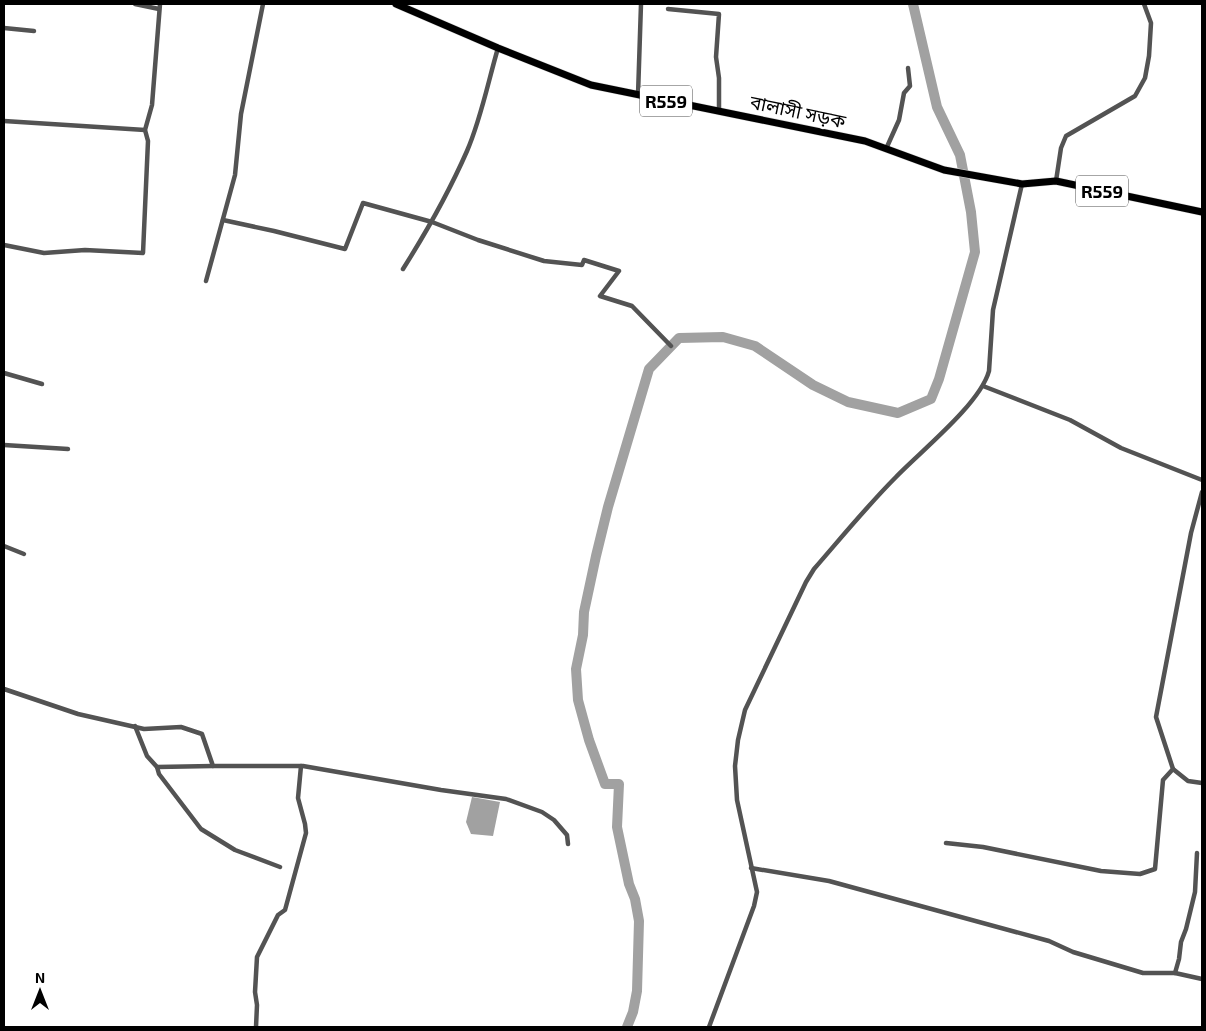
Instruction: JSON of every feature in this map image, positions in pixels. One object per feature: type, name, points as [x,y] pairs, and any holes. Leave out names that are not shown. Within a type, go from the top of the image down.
[{"type":"main road","name":"বালাসী সড়ক","points":[[396,4],[498,48],[591,84],[865,141],[944,170],[1022,184],[1056,182],[1202,212]]},
{"type":"street","points":[[135,4],[159,9]]},
{"type":"street","points":[[4,245],[44,253],[85,250],[143,253],[148,141],[145,130],[152,105],[160,4]]},
{"type":"street","points":[[206,281],[235,175],[241,114],[264,4]]},
{"type":"street","points":[[638,95],[641,4]]},
{"type":"street","points":[[1056,182],[1066,136],[1135,96],[1145,78],[1149,56],[1151,22],[1144,4]]},
{"type":"street","points":[[668,9],[719,14],[716,57],[720,78],[719,112]]},
{"type":"street","points":[[4,28],[34,31]]},
{"type":"street","points":[[403,269],[432,222],[468,150],[498,48]]},
{"type":"street","points":[[886,149],[898,120],[904,93],[910,86],[908,68]]},
{"type":"street","points":[[4,121],[145,130]]},
{"type":"street","points":[[709,1027],[754,906],[757,892],[737,800],[735,766],[738,740],[746,710],[806,582],[814,569],[878,496],[964,410],[983,386],[989,371],[993,310],[1022,184]]},
{"type":"street","points":[[222,220],[345,249],[363,203],[432,222],[486,243],[544,261],[582,265],[584,260],[619,271],[600,296],[632,306],[671,346]]},
{"type":"street","points":[[4,373],[42,384]]},
{"type":"street","points":[[983,386],[1070,420],[1121,448],[1202,480]]},
{"type":"street","points":[[4,445],[68,449]]},
{"type":"street","points":[[1202,492],[1191,533],[1156,718],[1173,769],[1188,781],[1202,783]]},
{"type":"street","points":[[4,546],[24,554]]},
{"type":"street","points":[[4,689],[78,714],[144,729],[182,727],[202,734],[213,766]]},
{"type":"street","points":[[135,726],[146,756],[157,767],[159,774],[201,829],[235,850],[280,867]]},
{"type":"street","points":[[157,767],[301,766],[506,799],[542,812],[554,820],[567,835],[568,844]]},
{"type":"street","points":[[256,1027],[255,975],[257,957],[278,915],[285,910],[306,832],[298,798],[301,766]]},
{"type":"street","points":[[946,843],[983,847],[1101,871],[1140,874],[1155,869],[1163,780],[1173,769]]},
{"type":"street","points":[[1175,973],[1179,959],[1180,942],[1186,929],[1195,892],[1197,853]]},
{"type":"street","points":[[751,868],[838,884],[1049,941],[1074,952],[1143,973],[1175,973],[1202,979]]},
{"type":"shaded area","points":[[472,797],[500,802],[493,836],[471,834],[466,822]]},
{"type":"waterway","points":[[627,1027],[633,1012],[637,991],[639,921],[617,827],[619,784],[605,784],[589,740],[578,700],[576,669],[583,635],[584,612],[608,507],[649,369],[679,338],[723,337],[755,346],[813,385],[848,402],[898,413],[931,399],[939,379],[975,252],[971,212],[960,155],[937,107],[913,4]]}]
